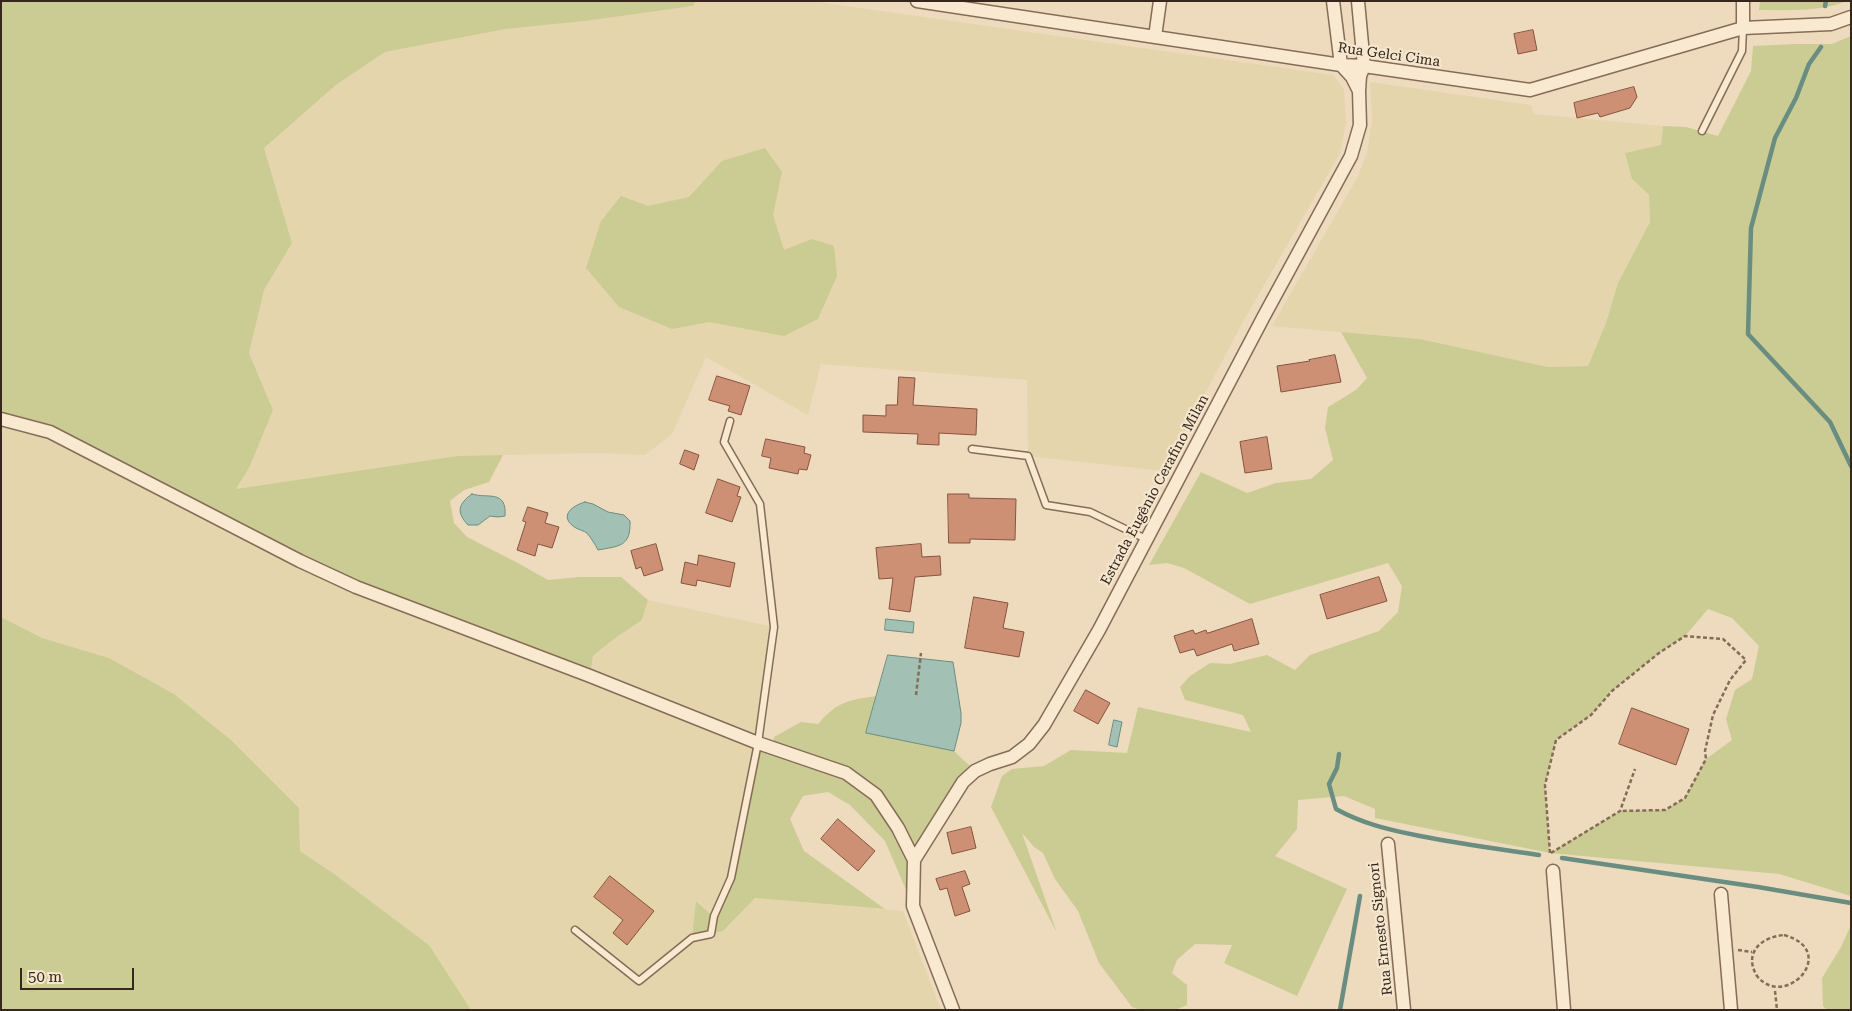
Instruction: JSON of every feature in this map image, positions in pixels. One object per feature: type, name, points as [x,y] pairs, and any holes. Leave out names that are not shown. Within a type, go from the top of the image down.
[{"type":"street","name":"Rua Gelci Cima","points":[[917,1],[986,6],[1155,37],[1341,65],[1364,66],[1530,90],[1743,28],[1831,24],[1851,17]]},
{"type":"street","points":[[1155,37],[1160,1]]},
{"type":"street","points":[[1333,1],[1341,65],[1352,77],[1359,91]]},
{"type":"street","name":"Estrada Eugênio Cerafino Milan","points":[[914,860],[963,782],[975,771],[1012,757],[1029,744],[1044,725],[1099,630],[1350,156],[1360,125],[1360,76],[1364,66],[1358,1]]},
{"type":"street","points":[[1743,1],[1743,28]]},
{"type":"street","points":[[1,419],[50,432],[300,561],[356,586],[758,743],[846,774],[876,795],[898,828],[914,860],[913,906],[953,1010]]},
{"type":"street","name":"Rua Ernesto Signori","points":[[1388,844],[1404,1010]]},
{"type":"street","points":[[1553,871],[1564,1010]]},
{"type":"street","points":[[1722,894],[1731,1010]]},
{"type":"lane","points":[[1702,131],[1742,51],[1743,28]]},
{"type":"lane","points":[[575,930],[639,981],[692,938],[711,934],[714,916],[731,878],[758,743],[774,627],[760,504],[724,442],[730,421]]},
{"type":"lane","points":[[972,448],[1028,456],[1046,506],[1090,512],[1146,539]]},
{"type":"path","points":[[1620,811],[1665,810],[1685,798],[1706,759],[1704,751],[1713,715],[1730,680],[1746,660],[1723,639],[1684,636],[1612,691],[1591,715],[1556,740],[1545,785],[1550,853],[1620,811],[1635,769]]},
{"type":"path","points":[[916,695],[921,653]]},
{"type":"path","points":[[1785,991],[1775,991],[1766,987],[1755,974],[1752,959],[1753,952],[1763,941],[1774,936],[1784,935],[1794,938],[1802,944],[1810,963],[1806,977],[1791,988]]},
{"type":"path","points":[[1736,950],[1753,952]]},
{"type":"path","points":[[1775,991],[1776,1009]]},
{"type":"shaded area","points":[[696,1],[811,1],[1333,75],[1344,89],[1346,122],[1340,153],[1244,320],[1164,471],[1028,456],[1027,380],[821,364],[808,415],[706,357],[672,434],[645,455],[600,453],[457,456],[236,489],[250,466],[273,410],[249,353],[264,290],[292,243],[264,148],[336,85],[385,52],[506,29],[585,21],[693,6]]},
{"type":"shaded area","points":[[1370,82],[1531,105],[1534,114],[1663,126],[1661,145],[1632,179],[1649,195],[1650,222],[1618,283],[1606,323],[1588,366],[1548,367],[1420,339],[1272,326],[1357,178],[1367,153],[1372,120]]},
{"type":"shaded area","points":[[1,419],[50,432],[590,676],[593,657],[614,639],[642,620],[648,600],[774,627],[758,743],[731,878],[714,916],[696,901],[723,931],[755,898],[903,911],[941,1010],[471,1010],[429,945],[333,873],[300,851],[299,808],[231,740],[174,694],[109,658],[42,638],[1,617]]},
{"type":"shaded area","points":[[472,494],[499,498],[505,508],[505,516],[490,516],[478,525],[468,525],[460,512],[460,508],[464,501]]},
{"type":"shaded area","points":[[585,502],[608,512],[624,515],[630,521],[630,530],[626,541],[618,546],[598,550],[587,533],[576,528],[568,520],[568,512],[575,506]]},
{"type":"shaded area","points":[[886,619],[914,622],[913,633],[885,630]]},
{"type":"shaded area","points":[[888,655],[953,662],[961,713],[961,723],[954,751],[866,733]]},
{"type":"shaded area","points":[[1114,720],[1122,722],[1117,747],[1109,745]]},
{"type":"green space","points":[[1,1],[696,1],[693,6],[585,21],[506,29],[385,52],[336,85],[264,148],[292,243],[264,290],[249,353],[273,410],[250,466],[236,489],[457,456],[503,455],[489,482],[464,490],[450,501],[454,523],[467,537],[548,580],[579,577],[621,577],[648,600],[642,620],[593,656],[590,676],[356,587],[50,432],[1,419]]},
{"type":"green space","points":[[1760,1],[1847,1],[1815,9],[1759,10]]},
{"type":"green space","points":[[1851,36],[1851,896],[1779,874],[1550,853],[1375,818],[1375,809],[1344,796],[1298,800],[1297,829],[1275,856],[1347,889],[1297,996],[1224,963],[1232,945],[1195,944],[1177,960],[1172,973],[1187,985],[1187,1005],[1175,1010],[1141,1010],[1132,1007],[1099,963],[1078,911],[1055,879],[1043,853],[1034,847],[1022,833],[1057,933],[991,807],[1002,776],[1012,769],[1044,766],[1071,750],[1127,753],[1138,707],[1251,732],[1243,715],[1185,700],[1180,687],[1190,676],[1210,663],[1230,664],[1267,655],[1295,670],[1310,655],[1379,631],[1398,612],[1402,586],[1388,563],[1250,604],[1184,568],[1167,563],[1149,565],[1201,472],[1247,493],[1276,483],[1311,479],[1333,460],[1325,428],[1328,407],[1356,390],[1367,378],[1341,332],[1420,339],[1548,367],[1588,366],[1606,323],[1618,283],[1650,222],[1649,195],[1632,179],[1625,153],[1661,145],[1663,126],[1686,127],[1718,136],[1751,71],[1753,46],[1832,44]],"holes":[[[1708,609],[1732,618],[1759,646],[1752,679],[1735,690],[1726,719],[1732,740],[1706,759],[1685,798],[1665,810],[1620,811],[1550,853],[1545,785],[1556,740],[1591,715],[1612,691],[1659,653],[1685,636]]]},
{"type":"green space","points":[[765,148],[782,172],[773,215],[784,250],[812,239],[834,246],[837,276],[818,319],[784,336],[709,322],[672,329],[619,307],[586,268],[601,221],[621,196],[648,206],[689,197],[722,161]]},
{"type":"green space","points":[[1,617],[42,638],[109,658],[174,694],[231,740],[299,808],[300,851],[333,873],[429,945],[471,1010],[1,1010]]},
{"type":"green space","points":[[877,696],[866,733],[954,751],[975,771],[914,859],[913,906],[885,841],[850,805],[828,792],[803,796],[790,819],[804,851],[885,909],[755,898],[723,931],[692,938],[696,901],[713,916],[731,878],[758,743],[772,748],[774,737],[801,722],[818,724],[832,710],[844,703]]},
{"type":"green space","points":[[1851,925],[1851,1010],[1827,1010],[1823,1006],[1822,978],[1841,947]]},
{"type":"building","points":[[1533,30],[1537,50],[1518,54],[1514,34]]},
{"type":"building","points":[[1634,87],[1637,97],[1630,108],[1600,117],[1598,113],[1577,118],[1574,103]]},
{"type":"building","points":[[1335,355],[1341,382],[1281,392],[1277,366]]},
{"type":"building","points":[[717,376],[750,386],[741,415],[728,411],[730,406],[709,400]]},
{"type":"building","points":[[899,377],[915,378],[913,405],[977,409],[976,435],[939,433],[939,445],[917,444],[918,434],[863,432],[863,415],[886,416],[886,405],[897,405]]},
{"type":"building","points":[[1267,437],[1272,469],[1245,473],[1240,442]]},
{"type":"building","points":[[766,439],[805,447],[804,453],[811,455],[807,470],[799,469],[798,474],[769,468],[771,458],[762,456]]},
{"type":"building","points":[[685,450],[699,455],[694,470],[680,464]]},
{"type":"building","points":[[718,479],[740,487],[737,496],[741,497],[732,522],[706,513]]},
{"type":"building","points":[[948,494],[969,494],[969,498],[1016,499],[1015,540],[970,539],[970,543],[949,543]]},
{"type":"building","points":[[528,507],[548,513],[545,523],[559,527],[552,548],[538,544],[535,556],[517,550],[526,522],[523,521]]},
{"type":"building","points":[[656,544],[663,570],[644,576],[641,567],[636,569],[631,551]]},
{"type":"building","points":[[921,544],[922,557],[940,556],[941,575],[915,577],[910,612],[889,609],[893,578],[879,579],[876,548]]},
{"type":"building","points":[[699,555],[735,563],[730,587],[697,580],[696,586],[681,583],[685,562],[697,565]]},
{"type":"building","points":[[1379,577],[1387,601],[1327,619],[1320,595]]},
{"type":"building","points":[[974,597],[1008,603],[1003,628],[1024,632],[1019,657],[965,648]]},
{"type":"building","points":[[1252,619],[1259,644],[1234,651],[1232,644],[1197,656],[1194,649],[1180,653],[1174,636],[1193,630],[1195,634],[1206,630],[1207,633]]},
{"type":"building","points":[[1086,690],[1110,703],[1098,724],[1074,711]]},
{"type":"building","points":[[1632,708],[1689,729],[1676,765],[1619,744]]},
{"type":"building","points":[[838,819],[875,851],[858,871],[821,839]]},
{"type":"building","points":[[971,827],[976,848],[952,854],[947,833]]},
{"type":"building","points":[[965,871],[970,884],[962,887],[970,911],[955,916],[947,888],[940,890],[936,879]]},
{"type":"building","points":[[610,876],[654,911],[627,945],[613,933],[623,920],[594,897]]},
{"type":"waterway","points":[[1825,6],[1826,1]]},
{"type":"waterway","points":[[1821,47],[1809,64],[1796,98],[1775,138],[1751,228],[1748,334],[1830,422],[1851,466]]},
{"type":"waterway","points":[[1339,754],[1337,768],[1329,784],[1336,809],[1356,819],[1409,834],[1539,855]]},
{"type":"waterway","points":[[1562,858],[1758,887],[1851,903]]},
{"type":"waterway","points":[[1340,1010],[1360,896]]}]
